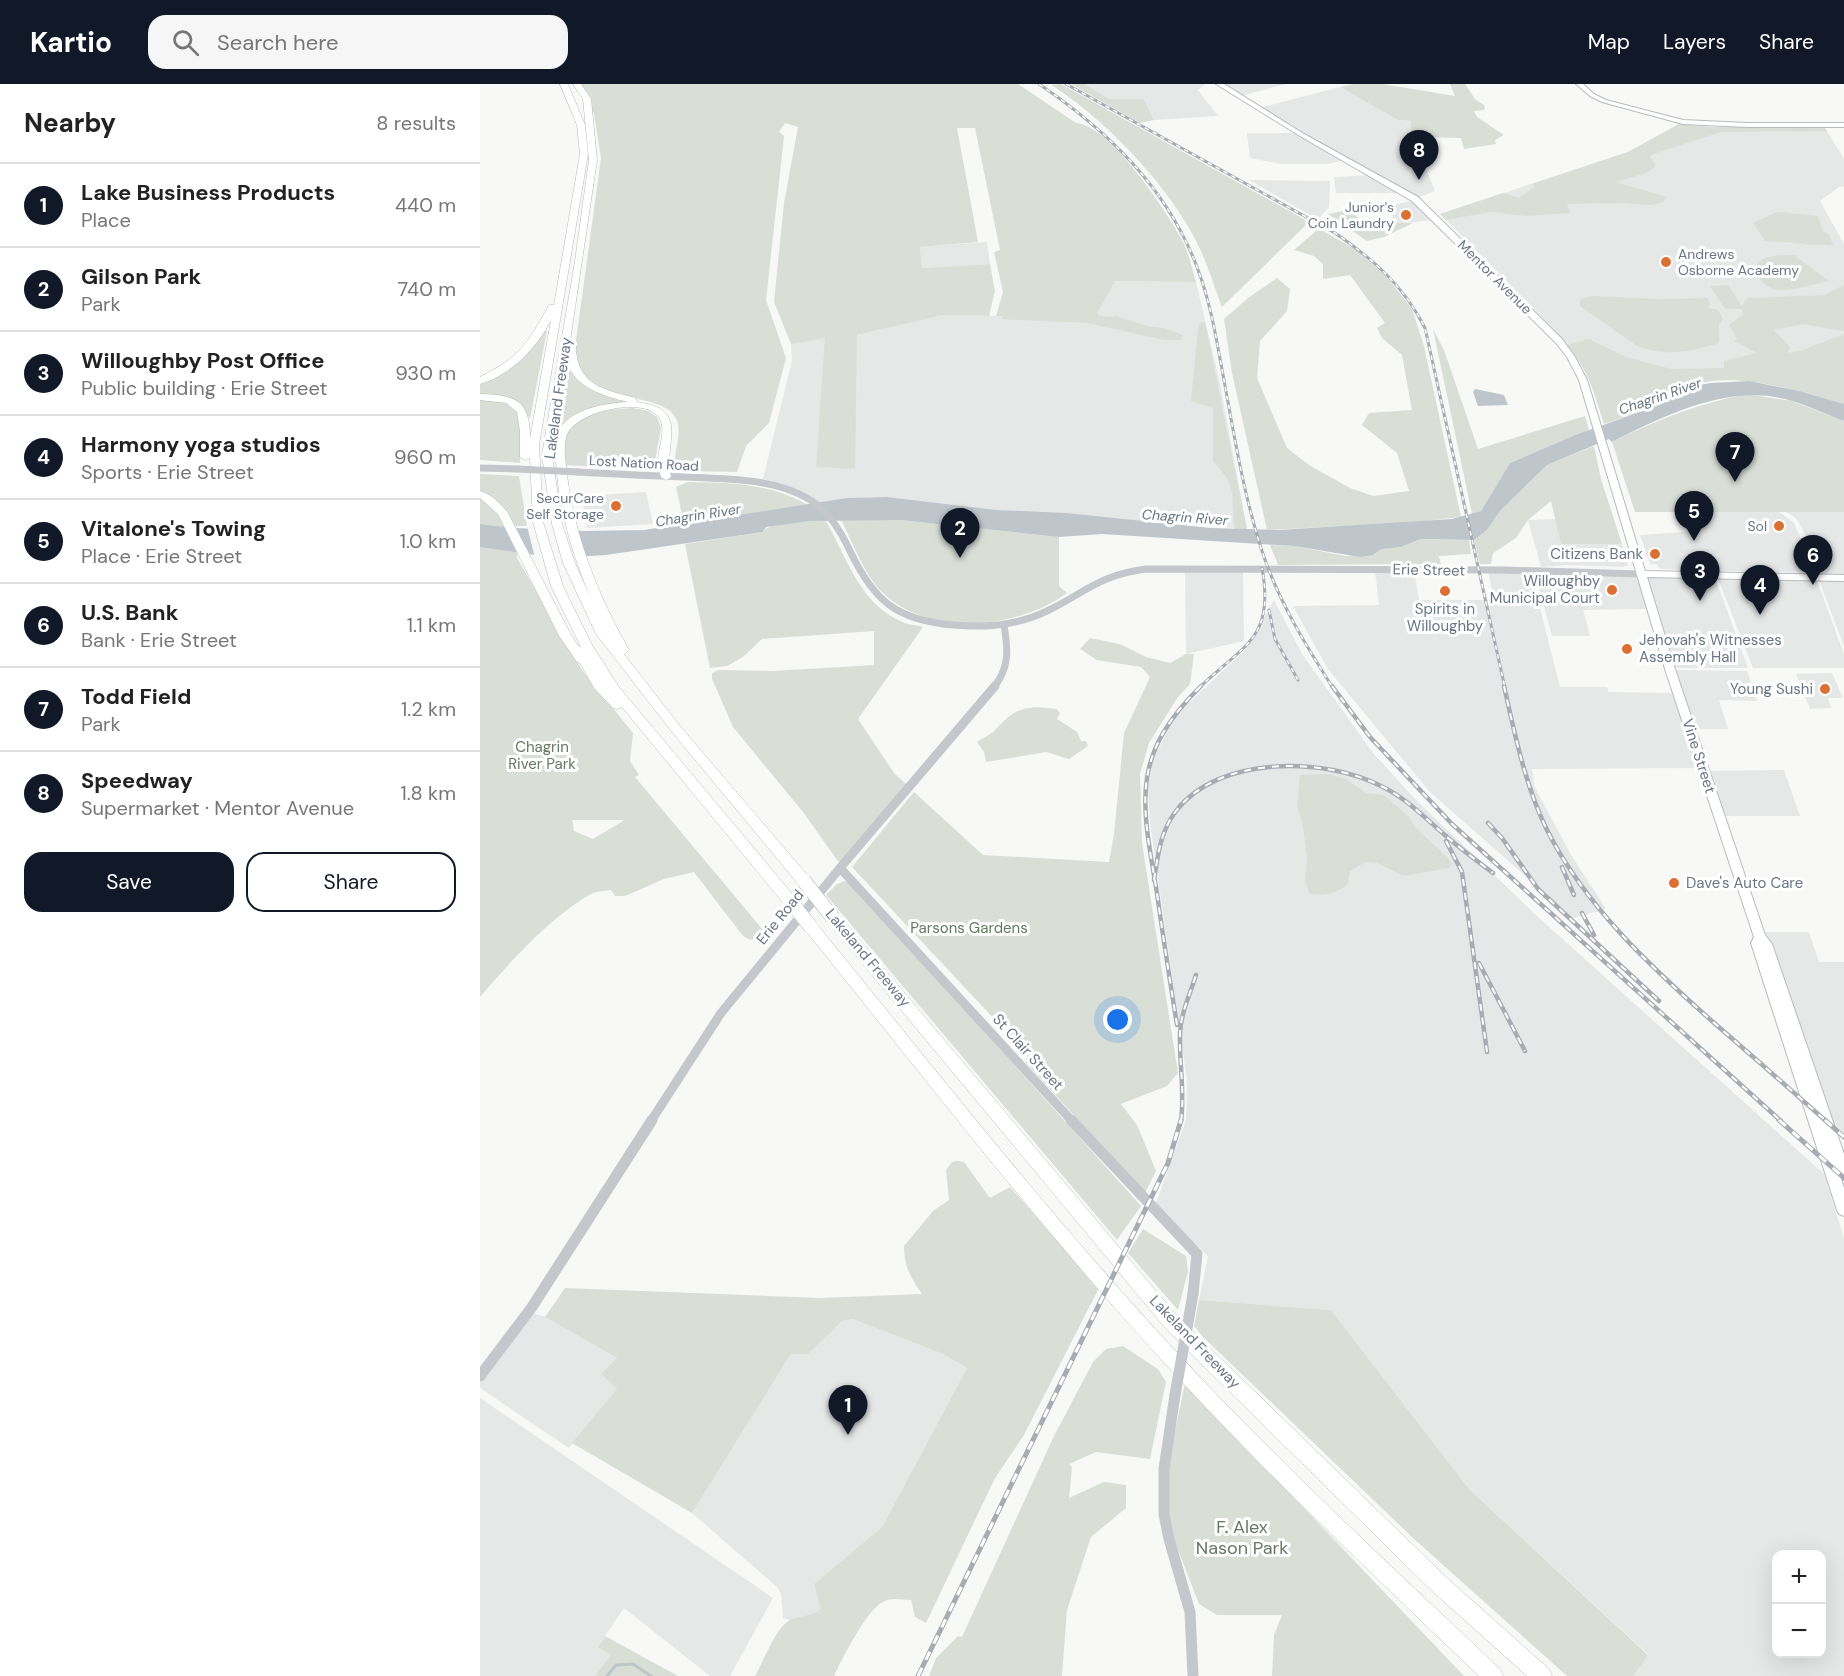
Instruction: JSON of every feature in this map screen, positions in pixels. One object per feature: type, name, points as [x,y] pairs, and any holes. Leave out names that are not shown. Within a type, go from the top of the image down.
[{"type":"highway","name":"Lakeland Freeway","points":[[564,84],[581,125],[584,153],[534,444],[534,522],[539,561],[557,586],[586,645],[615,690],[1030,1197],[1120,1302],[1283,1476],[1493,1676]]},
{"type":"highway","name":"Lakeland Freeway","points":[[577,84],[587,99],[593,160],[547,455],[557,524],[569,563],[600,631],[632,674],[1172,1323],[1439,1584],[1542,1676]]},
{"type":"highway","points":[[480,381],[504,370],[533,344],[552,307],[560,261],[568,245]]},
{"type":"highway","points":[[579,261],[580,290],[570,353],[575,374],[591,387],[660,408],[670,417],[674,425],[670,466],[666,477]]},
{"type":"highway","points":[[480,397],[499,398],[512,402],[522,410],[525,417],[525,485],[534,522]]},
{"type":"highway","points":[[632,674],[625,652],[582,564],[563,489],[560,446],[563,432],[576,419],[593,410],[614,405],[649,408],[662,414],[667,426],[663,464],[666,477]]},
{"type":"highway","points":[[480,494],[489,499],[503,513],[539,561],[569,630],[598,685],[634,725],[660,744]]},
{"type":"main road","name":"Mentor Avenue","points":[[1219,84],[1298,133],[1415,199],[1565,349],[1577,368],[1591,407],[1641,573]]},
{"type":"main road","points":[[1579,84],[1592,95],[1605,101],[1683,122],[1844,125]]},
{"type":"main road","name":"Erie Street","points":[[1641,573],[1844,578]]},
{"type":"main road","name":"Vine Street","points":[[1641,573],[1670,669],[1760,937],[1766,944],[1844,1174]]},
{"type":"main road","name":"Vine Street","points":[[1760,937],[1757,943],[1844,1210]]},
{"type":"street","name":"Lost Nation Road","points":[[480,468],[756,482],[807,498],[825,512],[836,527],[867,585],[891,607],[910,616],[949,625],[969,627],[1005,625]]},
{"type":"street","name":"Erie Street","points":[[1005,625],[1053,609],[1082,590],[1108,578],[1135,570],[1158,568],[1641,573]]},
{"type":"street","name":"Erie Road","points":[[480,1376],[532,1307],[721,1013],[840,868],[999,681],[1008,662],[1009,652],[1005,625]]},
{"type":"street","name":"St Clair Street","points":[[840,868],[1140,1196],[1197,1254],[1193,1294],[1165,1458],[1163,1496],[1169,1538],[1190,1612],[1193,1636],[1193,1676]]},
{"type":"shaded area","points":[[1085,84],[1205,84],[1198,90],[1218,116],[1154,120],[1144,99],[1109,99]]},
{"type":"shaded area","points":[[1221,84],[1286,84],[1240,96]]},
{"type":"shaded area","points":[[1340,87],[1398,120],[1411,121],[1411,135],[1406,135],[1412,149],[1418,149],[1435,191],[1416,198],[1259,108]]},
{"type":"shaded area","name":"Andrews Osborne Academy","points":[[1679,124],[1708,127],[1825,128],[1844,159],[1844,187],[1839,187],[1820,201],[1844,244],[1844,363],[1592,384],[1583,364],[1555,330],[1440,214],[1628,152]]},
{"type":"shaded area","points":[[1247,133],[1295,133],[1344,160],[1328,164],[1281,164],[1250,158]]},
{"type":"shaded area","points":[[1371,175],[1404,193],[1336,193],[1334,177]]},
{"type":"shaded area","points":[[1249,180],[1330,181],[1329,207],[1319,218],[1315,218]]},
{"type":"shaded area","points":[[1412,201],[1433,220],[1396,224],[1388,206]]},
{"type":"shaded area","points":[[987,242],[990,264],[922,268],[920,247]]},
{"type":"shaded area","points":[[1115,281],[1196,282],[1219,379],[1247,529],[997,510],[887,497],[847,498],[821,503],[786,486],[763,479],[792,361],[791,344],[823,337],[857,335],[944,315],[1021,316]]},
{"type":"shaded area","points":[[1749,381],[1799,391],[1844,404],[1844,421],[1799,403],[1769,396],[1746,396],[1699,404],[1612,442],[1609,439],[1547,465],[1500,511],[1487,530],[1474,540],[1421,539],[1401,547],[1382,549],[1373,555],[1360,557],[1294,546],[1102,534],[1059,537],[900,520],[810,521],[766,527],[763,532],[606,555],[557,558],[480,547],[480,524],[585,531],[644,530],[847,498],[887,497],[997,510],[1066,513],[1211,528],[1278,530],[1452,519],[1481,511],[1510,463],[1578,434],[1657,406],[1689,387]]},
{"type":"shaded area","points":[[1475,389],[1504,395],[1508,405],[1478,406],[1473,392]]},
{"type":"shaded area","name":"SecurCare Self Storage","points":[[646,492],[653,524],[587,528],[582,496]]},
{"type":"shaded area","points":[[1690,511],[1779,512],[1794,523],[1815,571],[1812,573],[1660,569],[1656,564],[1650,564],[1640,535],[1696,531]]},
{"type":"shaded area","points":[[1786,512],[1844,512],[1844,577],[1819,577],[1821,571],[1804,532],[1796,518]]},
{"type":"shaded area","points":[[1556,519],[1561,544],[1622,544],[1628,565],[1623,567],[1566,565],[1541,567],[1528,520]]},
{"type":"shaded area","points":[[1185,569],[1243,570],[1244,641],[1186,654]]},
{"type":"shaded area","points":[[1375,571],[1414,571],[1419,600],[1494,600],[1488,571],[1531,573],[1560,687],[1607,687],[1609,692],[1676,693],[1700,768],[1532,769],[1534,786],[1570,853],[1606,909],[1573,918],[1429,791],[1328,669],[1293,606],[1379,605]]},
{"type":"shaded area","points":[[1535,573],[1639,575],[1647,609],[1583,610],[1590,636],[1552,636]]},
{"type":"shaded area","points":[[1643,575],[1715,577],[1748,668],[1673,668]]},
{"type":"shaded area","points":[[1717,576],[1816,578],[1844,654],[1844,668],[1753,668]]},
{"type":"shaded area","points":[[1819,578],[1844,579],[1844,646],[1823,591]]},
{"type":"shaded area","points":[[1274,600],[1302,654],[1373,753],[1415,799],[1538,917],[1824,1174],[1844,1238],[1844,1676],[1633,1676],[1648,1654],[1469,1489],[1331,1310],[1199,1300],[1208,1256],[1155,1206],[1186,1120],[1187,1081],[1150,823],[1148,787],[1153,760],[1174,717],[1245,650]]},
{"type":"shaded area","points":[[1673,670],[1747,671],[1757,701],[1719,700],[1728,729],[1693,729]]},
{"type":"shaded area","points":[[1832,673],[1843,698],[1828,698],[1831,708],[1810,709],[1796,674]]},
{"type":"shaded area","points":[[1784,770],[1800,816],[1724,816],[1709,771]]},
{"type":"shaded area","points":[[1764,932],[1809,932],[1819,962],[1844,962],[1844,1133],[1828,1119]]},
{"type":"shaded area","points":[[533,1313],[545,1317],[617,1358],[618,1388],[569,1448],[480,1388],[480,1382]]},
{"type":"shaded area","points":[[853,1319],[943,1354],[967,1368],[882,1527],[814,1584],[822,1609],[810,1617],[790,1620],[783,1618],[781,1594],[777,1587],[692,1513],[791,1354],[828,1333],[842,1321]]},
{"type":"shaded area","points":[[480,1398],[773,1598],[730,1676],[710,1676],[624,1608],[598,1646],[612,1655],[595,1676],[480,1676]]},
{"type":"green space","points":[[581,84],[1018,84],[1076,123],[1090,127],[1105,138],[1121,154],[1151,192],[1187,251],[1196,282],[1115,281],[1097,314],[1105,317],[1116,316],[1147,326],[1164,328],[1183,335],[1181,340],[1164,340],[1088,323],[1002,319],[1003,316],[996,316],[1003,292],[994,252],[1000,250],[975,128],[957,128],[978,242],[920,247],[922,268],[990,264],[995,291],[989,316],[944,315],[857,335],[855,469],[816,467],[825,338],[791,344],[774,302],[784,203],[798,127],[785,123],[779,132],[784,136],[766,300],[786,358],[769,423],[746,446],[737,472],[686,471],[675,468],[678,427],[671,412],[662,406],[595,388],[584,378],[574,355],[601,158],[594,114]]},
{"type":"green space","points":[[1061,84],[1309,222],[1222,307],[1201,251],[1174,205],[1157,182],[1116,137],[1072,99],[1051,85]]},
{"type":"green space","points":[[1071,84],[1085,84],[1109,99],[1144,99],[1154,120],[1140,123]]},
{"type":"green space","points":[[1353,84],[1382,84],[1455,96],[1450,84],[1465,84],[1475,99],[1485,106],[1484,110],[1474,111],[1477,117],[1504,135],[1495,140],[1496,144],[1464,149],[1461,138],[1414,137],[1418,149],[1412,149],[1405,135],[1411,135],[1411,121],[1398,120],[1340,87]]},
{"type":"green space","points":[[1679,124],[1708,127],[1825,128],[1827,131],[1721,132],[1653,154],[1650,156],[1655,164],[1654,168],[1646,173],[1616,182],[1667,197],[1663,202],[1650,205],[1567,204],[1570,213],[1526,216],[1490,212],[1446,220],[1440,214],[1503,193],[1519,198],[1535,187],[1532,184],[1628,152]]},
{"type":"green space","points":[[1349,210],[1364,223],[1413,223],[1384,237],[1367,241],[1328,214]]},
{"type":"green space","points":[[1777,212],[1818,216],[1823,231],[1829,235],[1833,245],[1765,241],[1753,223]]},
{"type":"green space","points":[[1321,230],[1355,249],[1385,275],[1412,309],[1424,346],[1461,517],[1407,523],[1267,530],[1232,373],[1224,319],[1248,298],[1277,278],[1290,289],[1287,311],[1260,341],[1257,378],[1287,448],[1309,465],[1350,488],[1373,496],[1409,491],[1397,453],[1362,425],[1369,413],[1412,410],[1402,355],[1382,338],[1377,328],[1385,323],[1350,275],[1323,279],[1323,264],[1314,256],[1294,250],[1316,231]]},
{"type":"green space","points":[[1778,255],[1794,255],[1829,281],[1784,290],[1773,289],[1760,279],[1756,270],[1760,261]]},
{"type":"green space","points":[[1728,285],[1742,306],[1747,298],[1824,295],[1844,285],[1844,331],[1803,324],[1774,330],[1790,347],[1788,353],[1800,351],[1844,334],[1844,404],[1767,384],[1726,380],[1689,387],[1657,406],[1604,424],[1586,373],[1567,345],[1589,339],[1626,357],[1671,369],[1724,368],[1724,361],[1757,353],[1734,341],[1737,339],[1729,325],[1743,315],[1742,309],[1725,309],[1710,286]]},
{"type":"green space","points":[[1595,296],[1658,299],[1708,298],[1710,304],[1708,308],[1718,310],[1723,319],[1719,325],[1719,343],[1678,352],[1658,351],[1637,346],[1580,306],[1583,298]]},
{"type":"green space","points":[[1205,322],[1247,529],[1235,529],[1230,486],[1227,478],[1213,462],[1213,408],[1191,401],[1198,328],[1200,323]]},
{"type":"green space","points":[[1433,329],[1444,350],[1478,449],[1585,416],[1589,430],[1510,463],[1481,511],[1472,514]]},
{"type":"green space","points":[[544,331],[547,331],[530,419],[521,406],[480,396],[480,384]]},
{"type":"green space","points":[[568,365],[573,374],[587,387],[614,398],[634,402],[572,419],[556,438],[565,366]]},
{"type":"green space","points":[[1746,394],[1792,401],[1844,421],[1844,512],[1635,512],[1612,442],[1678,414]]},
{"type":"green space","points":[[480,399],[495,400],[515,408],[522,422],[520,463],[480,460]]},
{"type":"green space","points":[[633,408],[648,411],[657,417],[661,428],[654,466],[638,469],[564,465],[564,441],[574,424],[582,418],[603,411]]},
{"type":"green space","points":[[1594,446],[1601,479],[1622,544],[1561,544],[1551,501],[1528,520],[1516,538],[1493,553],[1491,564],[1480,564],[1474,540],[1487,530],[1500,511],[1547,465]]},
{"type":"green space","points":[[480,474],[519,476],[527,526],[515,526],[480,492]]},
{"type":"green space","points":[[688,482],[764,488],[808,505],[684,524],[676,487]]},
{"type":"green space","points":[[480,498],[497,513],[506,527],[480,524]]},
{"type":"green space","points":[[841,520],[900,520],[1059,537],[1059,586],[1067,593],[1047,605],[999,621],[948,622],[924,617],[901,607],[876,585],[864,568]]},
{"type":"green space","points":[[826,521],[857,580],[877,606],[890,616],[905,623],[923,627],[858,719],[894,773],[907,785],[840,864],[803,812],[733,727],[712,679],[712,673],[718,670],[773,671],[874,665],[874,631],[762,639],[743,657],[727,666],[710,668],[685,544],[763,532],[778,524]]},
{"type":"green space","name":"Chagrin River Park","points":[[480,538],[517,552],[517,558],[582,670],[633,733],[630,761],[639,775],[635,777],[763,930],[764,936],[750,940],[743,936],[694,872],[664,879],[625,896],[615,896],[611,890],[597,892],[578,902],[547,926],[480,997]],"holes":[[[572,820],[623,820],[593,839],[574,831]]]},
{"type":"green space","points":[[1421,539],[1469,540],[1471,554],[1439,556],[1441,564],[1278,565],[1270,545],[1294,546],[1346,556],[1373,555],[1382,549],[1401,547]]},
{"type":"green space","name":"Parsons Gardens","points":[[1090,638],[1120,644],[1146,657],[1170,663],[1186,654],[1194,654],[1190,684],[1178,697],[1149,743],[1140,774],[1142,843],[1178,1073],[1167,1086],[1121,1104],[1137,1125],[1156,1171],[1145,1193],[1026,1063],[1028,1050],[997,1022],[852,867],[914,792],[983,855],[1109,862],[1124,733],[1150,677],[1141,667],[1097,660],[1080,649]]},
{"type":"green space","points":[[1035,707],[1057,709],[1060,713],[1057,719],[1077,732],[1081,741],[1086,741],[1088,746],[1069,759],[1046,752],[986,762],[984,752],[977,742],[993,732],[1013,713]]},
{"type":"green space","points":[[1327,774],[1346,779],[1366,793],[1384,795],[1407,815],[1416,828],[1447,857],[1451,863],[1449,868],[1404,876],[1377,863],[1366,862],[1350,871],[1348,884],[1339,890],[1326,894],[1310,894],[1305,883],[1307,856],[1302,821],[1297,807],[1300,775]]},
{"type":"green space","points":[[844,881],[852,884],[1141,1206],[1117,1240],[826,895],[837,884]]},
{"type":"green space","points":[[952,1162],[964,1162],[990,1198],[1010,1187],[1099,1288],[1024,1435],[995,1478],[926,1623],[915,1617],[911,1600],[886,1600],[877,1606],[863,1624],[834,1676],[755,1676],[775,1637],[785,1624],[821,1609],[814,1584],[882,1527],[967,1368],[943,1354],[853,1319],[842,1321],[808,1354],[791,1354],[692,1513],[572,1443],[617,1389],[601,1374],[617,1358],[545,1317],[565,1288],[820,1298],[922,1294],[909,1272],[904,1246],[933,1211],[949,1200],[946,1170]]},
{"type":"green space","points":[[1143,1229],[1186,1256],[1188,1271],[1178,1310],[1128,1253]]},
{"type":"green space","points":[[1199,1300],[1331,1310],[1469,1489],[1648,1655],[1633,1676],[1567,1676],[1414,1539],[1202,1336],[1194,1326]]},
{"type":"green space","points":[[1123,1346],[1158,1369],[1166,1382],[1150,1459],[1096,1452],[1069,1464],[1072,1467],[1069,1498],[1104,1482],[1126,1485],[1126,1508],[1091,1537],[1067,1610],[1062,1676],[929,1676],[936,1658],[958,1636],[962,1637],[1054,1436],[1093,1362],[1106,1349]]},
{"type":"green space","name":"F. Alex Nason Park","points":[[1185,1383],[1464,1676],[1272,1676],[1274,1635],[1282,1615],[1217,1615],[1199,1604],[1175,1542],[1167,1512],[1166,1475]]},
{"type":"green space","points":[[605,1636],[678,1676],[595,1676],[611,1655],[598,1647]]},
{"type":"pier","points":[[527,526],[576,528],[586,559],[556,561],[535,558]]},
{"type":"waterway","points":[[607,1676],[616,1665],[633,1664],[651,1676]]},
{"type":"railway","points":[[1039,84],[1089,121],[1133,164],[1152,187],[1184,238],[1197,267],[1208,303],[1243,482],[1262,551],[1284,604],[1333,688]]},
{"type":"railway","points":[[1066,84],[1335,233],[1375,263],[1407,299],[1425,328],[1505,688]]},
{"type":"railway","points":[[1200,687],[1242,649],[1260,626],[1265,592],[1262,568]]},
{"type":"railway","points":[[1269,610],[1275,639],[1298,680]]},
{"type":"railway","points":[[1332,686],[1370,737],[1452,824],[1781,1121]]},
{"type":"railway","points":[[1504,686],[1521,760],[1539,813],[1563,858],[1581,885],[1600,910],[1643,957],[1826,1121]]},
{"type":"railway","points":[[1154,879],[1145,807],[1146,782],[1151,759],[1162,736],[1178,712],[1200,687]]},
{"type":"railway","points":[[1154,879],[1160,844],[1166,827],[1176,811],[1195,793],[1218,779],[1245,771],[1302,766],[1358,776],[1390,791],[1407,802],[1457,846],[1493,873]]},
{"type":"railway","points":[[1488,823],[1502,838],[1538,889],[1659,1001]]},
{"type":"railway","points":[[1446,841],[1462,872],[1487,1052]]},
{"type":"railway","points":[[1562,867],[1574,895]]},
{"type":"railway","points":[[1154,879],[1177,1025]]},
{"type":"railway","points":[[1582,913],[1594,935]]},
{"type":"railway","points":[[1479,963],[1525,1051]]},
{"type":"railway","points":[[1181,1121],[1181,1026],[1196,975]]},
{"type":"railway","points":[[918,1676],[1168,1163],[1181,1120]]},
{"type":"railway","points":[[1779,1120],[1844,1178]]},
{"type":"railway","points":[[1825,1120],[1844,1137]]},
{"type":"place","name":"Speedway","points":[[1419,180]]},
{"type":"place","name":"Junior's Coin Laundry","points":[[1406,215]]},
{"type":"place","name":"Andrews Osborne Academy","points":[[1666,262]]},
{"type":"place","name":"Todd Field","points":[[1735,482]]},
{"type":"place","name":"SecurCare Self Storage","points":[[616,506]]},
{"type":"place","name":"Sol","points":[[1779,526]]},
{"type":"place","name":"Vitalone's Towing","points":[[1694,541]]},
{"type":"place","name":"Citizens Bank","points":[[1655,554]]},
{"type":"place","name":"Gilson Park","points":[[960,558]]},
{"type":"place","name":"U.S. Bank","points":[[1813,585]]},
{"type":"place","name":"Willoughby Municipal Court","points":[[1612,590]]},
{"type":"place","name":"Spirits in Willoughby","points":[[1445,591]]},
{"type":"place","name":"Willoughby Post Office","points":[[1700,601]]},
{"type":"place","name":"Harmony yoga studios","points":[[1760,615]]},
{"type":"place","name":"Jehovah's Witnesses Assembly Hall","points":[[1627,649]]},
{"type":"place","name":"Young Sushi","points":[[1825,689]]},
{"type":"place","name":"Dave's Auto Care","points":[[1674,883]]},
{"type":"place","name":"Lake Business Products","points":[[848,1435]]},
{"type":"water label","name":"Chagrin River","points":[[1660,396]]},
{"type":"water label","name":"Chagrin River","points":[[698,515]]},
{"type":"water label","name":"Chagrin River","points":[[1185,517]]}]
